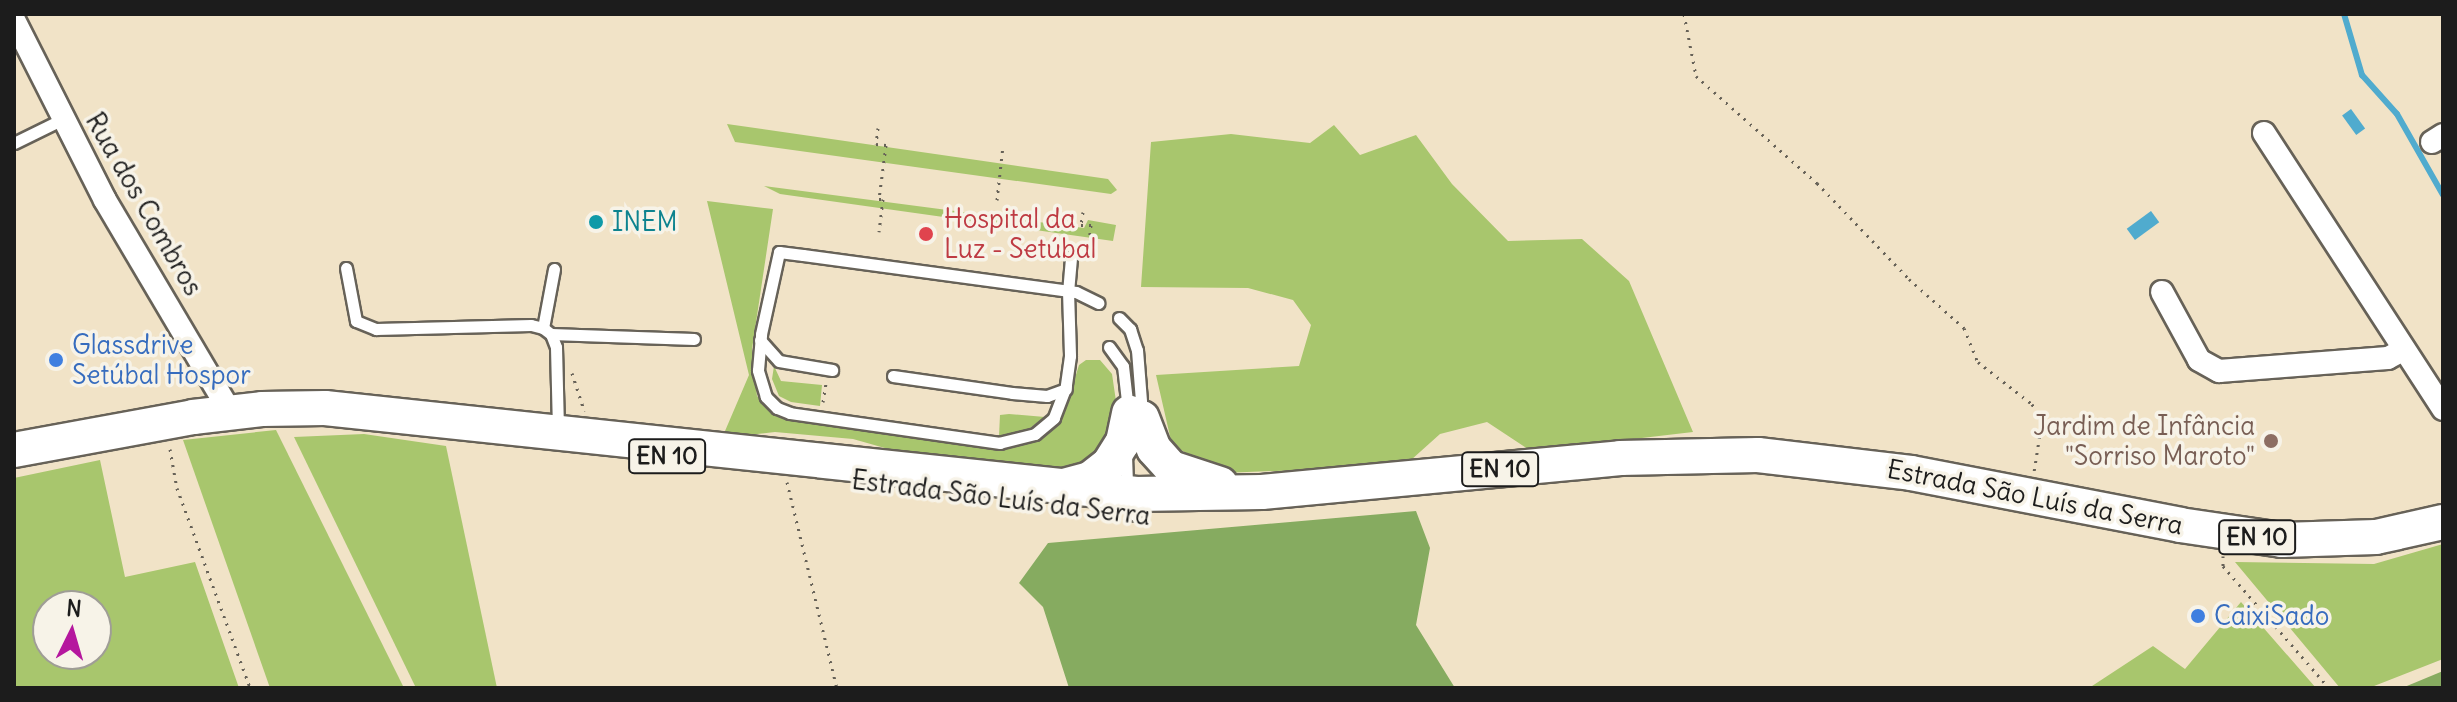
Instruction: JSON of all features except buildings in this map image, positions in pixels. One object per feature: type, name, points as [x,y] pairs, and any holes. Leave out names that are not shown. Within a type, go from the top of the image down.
[{"type":"main road","name":"Estrada São Luís da Serra","points":[[14,450],[165,422],[231,413],[314,408],[571,423],[1057,487],[1213,495],[1655,456],[1758,455],[1864,466],[2282,540],[2329,541],[2376,537],[2443,522]]},
{"type":"main road","name":"Estrada São Luís da Serra","points":[[379,412],[955,498],[1137,490],[1271,510],[1685,462],[1788,460],[1864,466]]},
{"type":"main road","points":[[1057,487],[1090,479],[1109,464],[1136,415]]},
{"type":"main road","points":[[1136,415],[1154,449],[1179,474],[1234,486],[1288,490]]},
{"type":"street","name":"Rua dos Combros","points":[[14,20],[105,200],[231,413]]},
{"type":"street","points":[[2264,133],[2443,409]]},
{"type":"street","points":[[2162,292],[2199,360],[2219,371],[2388,358],[2404,349]]},
{"type":"lane","points":[[14,143],[63,119]]},
{"type":"lane","points":[[1071,258],[1068,291],[1070,356],[1066,389],[1054,418],[1035,434],[1012,442],[821,418],[790,413],[777,408],[766,397],[758,370],[760,340],[779,252],[1068,291],[1087,295],[1099,303]]},
{"type":"lane","points":[[346,268],[356,321],[376,329],[531,325],[547,331],[694,339]]},
{"type":"lane","points":[[554,269],[547,331],[556,350],[571,423]]},
{"type":"lane","points":[[1119,318],[1130,329],[1137,350],[1137,490]]},
{"type":"lane","points":[[760,340],[779,361],[830,369]]},
{"type":"lane","points":[[1070,356],[1083,344]]},
{"type":"lane","points":[[1109,347],[1123,366],[1136,415],[1126,473],[1137,490]]},
{"type":"lane","points":[[893,376],[1047,396],[1066,389]]},
{"type":"path","points":[[1684,14],[1696,76],[1817,183],[1909,279],[1964,328],[1978,362],[2032,404],[2042,421],[2029,495]]},
{"type":"path","points":[[878,128],[876,144],[886,145],[879,199],[883,199],[879,232]]},
{"type":"path","points":[[997,200],[1003,146]]},
{"type":"path","points":[[1083,212],[1081,225],[1091,225],[1087,260]]},
{"type":"path","points":[[556,350],[567,358],[571,423]]},
{"type":"path","points":[[821,418],[830,369]]},
{"type":"path","points":[[165,422],[177,488],[250,688]]},
{"type":"path","points":[[785,472],[837,688]]},
{"type":"path","points":[[2224,532],[2223,566],[2329,688]]},
{"type":"green space","points":[[727,124],[1108,179],[1117,190],[1111,194],[735,142]]},
{"type":"green space","points":[[1334,125],[1360,155],[1416,135],[1452,184],[1508,241],[1582,239],[1629,281],[1693,432],[1531,451],[1487,422],[1440,434],[1411,460],[1353,468],[1222,473],[1172,445],[1156,375],[1299,366],[1311,325],[1293,300],[1248,288],[1141,287],[1151,142],[1231,134],[1310,143]]},
{"type":"green space","points":[[764,186],[1084,228],[1088,220],[1116,225],[1113,241],[780,194]]},
{"type":"green space","points":[[707,201],[773,209],[752,349],[757,396],[776,416],[1011,447],[1049,431],[1066,407],[1079,365],[1086,360],[1100,360],[1112,374],[1117,408],[1102,453],[1068,472],[906,454],[853,439],[775,432],[722,438],[749,375]]},
{"type":"green space","points":[[774,366],[781,381],[822,385],[820,406],[791,402],[779,396],[772,379]]},
{"type":"green space","points":[[1000,415],[1045,417],[1026,431],[999,436]]},
{"type":"green space","points":[[276,430],[404,688],[270,688],[183,440]]},
{"type":"green space","points":[[364,434],[446,446],[497,688],[416,688],[294,437]]},
{"type":"green space","points":[[100,460],[125,577],[195,562],[239,688],[14,688],[14,478]]},
{"type":"green space","points":[[1416,511],[1430,548],[1416,625],[1455,688],[1069,688],[1043,607],[1019,583],[1048,543]]},
{"type":"green space","points":[[2443,544],[2443,659],[2369,688],[2340,688],[2235,562],[2374,564]]},
{"type":"green space","points":[[2241,602],[2316,688],[2089,688],[2153,646],[2185,669]]},
{"type":"green space","points":[[2443,671],[2443,688],[2402,688]]},
{"type":"water","points":[[2351,109],[2365,128],[2356,135],[2342,115]]},
{"type":"water","points":[[2151,211],[2159,222],[2135,240],[2127,229]]},
{"type":"waterway","points":[[2344,14],[2362,75],[2397,114],[2443,195]]},
{"type":"place","name":"INEM","points":[[596,222]]},
{"type":"place","name":"Hospital da Luz - Setúbal","points":[[926,234]]},
{"type":"place","name":"Glassdrive Setúbal Hospor","points":[[56,360]]},
{"type":"place","name":"Jardim de Infância \"Sorriso Maroto\"","points":[[2271,441]]},
{"type":"place","name":"CaixiSado","points":[[2198,616]]}]
